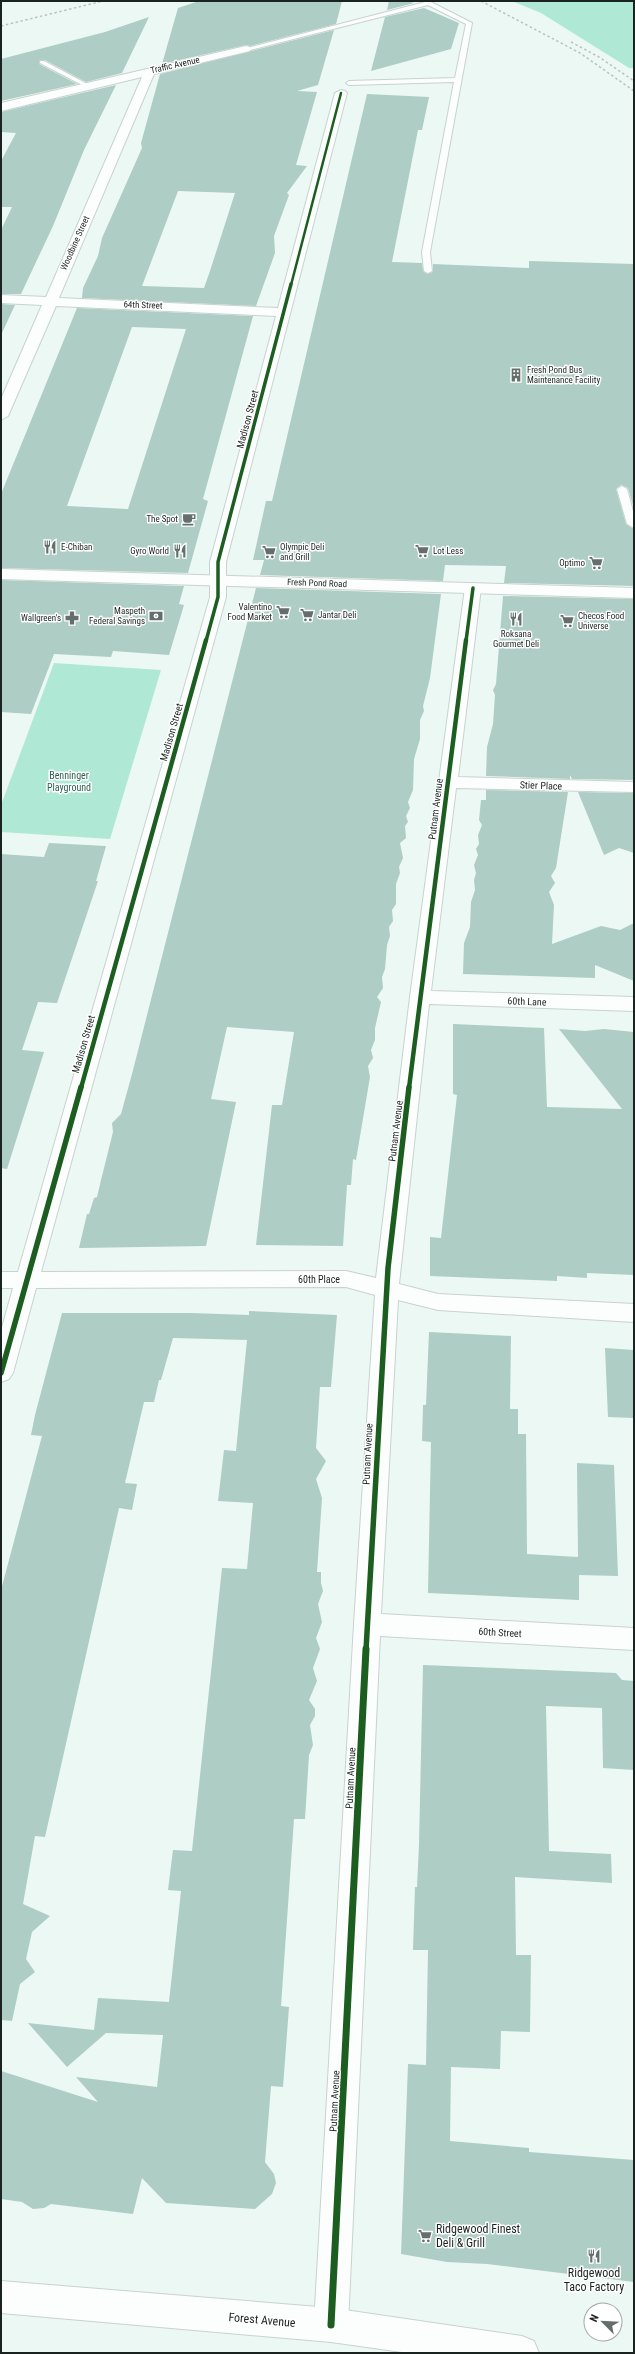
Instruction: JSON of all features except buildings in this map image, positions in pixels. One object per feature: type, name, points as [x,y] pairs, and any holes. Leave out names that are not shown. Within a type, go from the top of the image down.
[{"type":"street","name":"Traffic Avenue","points":[[1,107],[246,49]]},
{"type":"street","name":"Woodbine Street","points":[[1,416],[49,301],[150,71]]},
{"type":"street","name":"Madison Street","points":[[1,1373],[218,597],[218,562],[286,312],[341,93]]},
{"type":"street","name":"64th Street","points":[[1,299],[286,312]]},
{"type":"street","name":"Fresh Pond Road","points":[[1,574],[634,593]]},
{"type":"street","name":"Putnam Avenue","points":[[331,2325],[367,1624],[386,1289],[420,997],[473,588]]},
{"type":"street","name":"Stier Place","points":[[448,782],[634,787]]},
{"type":"street","name":"60th Lane","points":[[420,997],[634,1004]]},
{"type":"street","name":"60th Place","points":[[1,1280],[346,1279],[438,1302],[634,1313]]},
{"type":"street","name":"60th Street","points":[[367,1624],[634,1639]]},
{"type":"street","name":"Forest Avenue","points":[[1,2297],[331,2325],[522,2353]]},
{"type":"lane","name":"Traffic Avenue","points":[[246,49],[427,2]]},
{"type":"lane","points":[[427,2],[469,23],[426,252],[428,271]]},
{"type":"lane","points":[[42,62],[88,86]]},
{"type":"lane","points":[[350,83],[459,80]]},
{"type":"lane","points":[[622,489],[632,524],[634,525]]},
{"type":"green space","points":[[512,1],[634,1],[634,68],[629,68],[541,13]]},
{"type":"green space","name":"Benninger Playground","points":[[54,663],[161,670],[110,839],[1,832],[1,805]]},
{"type":"railway","points":[[1,26],[103,1]]},
{"type":"railway","points":[[481,1],[580,53],[634,91]]},
{"type":"railway","points":[[571,42],[599,57],[634,81]]},
{"type":"cycle path","points":[[1,1373],[218,597],[218,562],[341,93]]},
{"type":"cycle path","points":[[331,2325],[367,1624],[388,1268],[420,997],[473,588]]},
{"type":"place","name":"Fresh Pond Bus Maintenance Facility","points":[[516,375]]},
{"type":"place","name":"The Spot","points":[[189,519]]},
{"type":"place","name":"E-Chiban","points":[[50,547]]},
{"type":"place","name":"Gyro World","points":[[180,551]]},
{"type":"place","name":"Lot Less","points":[[422,551]]},
{"type":"place","name":"Olympic Deli and Grill","points":[[269,552]]},
{"type":"place","name":"Optimo","points":[[596,563]]},
{"type":"place","name":"Valentino Food Market","points":[[283,612]]},
{"type":"place","name":"Jantar Deli","points":[[307,615]]},
{"type":"place","name":"Maspeth Federal Savings","points":[[156,616]]},
{"type":"place","name":"Wallgreen's","points":[[72,618]]},
{"type":"place","name":"Roksana Gourmet Deli","points":[[516,619]]},
{"type":"place","name":"Checos Food Universe","points":[[567,621]]},
{"type":"place","name":"Ridgewood Finest Deli & Grill","points":[[425,2236]]},
{"type":"place","name":"Ridgewood Taco Factory","points":[[594,2256]]}]
